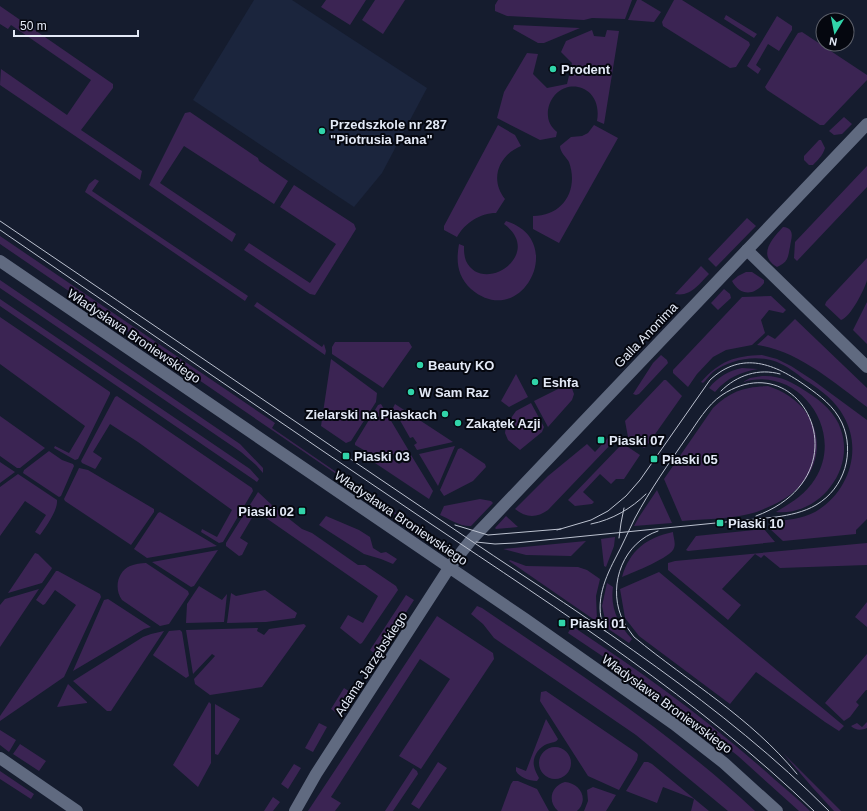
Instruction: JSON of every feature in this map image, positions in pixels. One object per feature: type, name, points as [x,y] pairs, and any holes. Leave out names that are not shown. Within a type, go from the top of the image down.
[{"type":"street","name":"Galla Anonima","points":[[449,568],[471,540],[503,505],[867,124]]},
{"type":"street","points":[[747,250],[867,367]]},
{"type":"street","name":"Władysława Broniewskiego","points":[[0,262],[525,620],[674,724],[724,763],[778,811]]},
{"type":"street","name":"Adama Jarzębskiego","points":[[295,811],[316,774],[449,568]]},
{"type":"street","points":[[0,758],[77,811]]},
{"type":"street","name":"Adama Jarzębskiego","points":[[288,811],[316,774]]},
{"type":"shaded area","name":"Przedszkole nr 287 \"Piotrusia Pana\"","points":[[254,0],[292,0],[427,88],[382,173],[354,207],[193,100]]},
{"type":"shaded area","points":[[326,0],[366,0],[350,25],[321,7]]},
{"type":"shaded area","points":[[375,0],[405,0],[383,34],[362,20]]},
{"type":"shaded area","points":[[498,0],[632,0],[625,19],[592,18],[584,20],[507,16],[495,11],[495,5]]},
{"type":"shaded area","points":[[637,0],[641,0],[661,12],[654,22],[628,20]]},
{"type":"shaded area","points":[[674,0],[682,0],[749,42],[750,45],[736,67],[730,68],[663,26],[662,22]]},
{"type":"shaded area","points":[[0,6],[113,84],[113,88],[81,130],[142,171],[140,180],[0,85],[1,69],[67,115],[91,80],[11,25],[8,29],[0,24]]},
{"type":"shaded area","points":[[726,15],[757,34],[754,38],[724,19]]},
{"type":"shaded area","points":[[777,16],[792,26],[792,30],[779,51],[768,44],[756,65],[761,69],[758,74],[747,66]]},
{"type":"shaded area","points":[[514,25],[580,28],[544,43],[538,43],[513,29]]},
{"type":"shaded area","points":[[592,30],[594,36],[605,37],[607,30],[619,31],[604,124],[597,121],[597,108],[593,97],[586,90],[578,87],[568,87],[560,91],[552,98],[548,110],[548,117],[552,127],[557,132],[556,137],[540,140],[497,118],[504,92],[527,53],[538,54],[533,74],[547,88],[567,84],[572,63],[561,52],[566,41]]},
{"type":"shaded area","points":[[802,32],[815,41],[815,52],[832,52],[867,75],[867,80],[824,125],[820,125],[767,90],[765,87],[798,33]]},
{"type":"shaded area","points":[[190,112],[258,158],[259,161],[288,181],[274,204],[184,146],[160,183],[236,234],[232,242],[149,185],[185,113]]},
{"type":"shaded area","points":[[844,117],[852,124],[842,134],[834,135],[829,131]]},
{"type":"shaded area","points":[[498,125],[515,135],[521,146],[507,155],[499,168],[497,176],[498,184],[505,199],[496,213],[484,215],[469,223],[457,237],[444,230],[444,226]]},
{"type":"shaded area","points":[[594,125],[618,138],[559,243],[533,229],[533,216],[553,212],[566,200],[572,182],[572,172],[569,162],[560,146],[571,137],[582,136],[588,133]]},
{"type":"shaded area","points":[[819,140],[821,140],[825,148],[824,151],[813,165],[809,165],[804,160],[804,156]]},
{"type":"shaded area","points":[[867,166],[867,187],[797,261],[794,258],[795,242]]},
{"type":"shaded area","points":[[95,179],[99,181],[92,191],[248,296],[245,301],[85,192],[89,184]]},
{"type":"shaded area","points":[[294,185],[354,224],[356,229],[315,295],[310,294],[244,250],[249,243],[310,283],[336,244],[280,207]]},
{"type":"shaded area","points":[[747,218],[756,226],[716,267],[708,259]]},
{"type":"shaded area","points":[[506,221],[525,231],[534,246],[536,262],[531,278],[521,291],[506,299],[489,299],[471,289],[460,274],[458,262],[459,244],[464,246],[466,261],[474,271],[485,274],[496,273],[507,267],[514,258],[518,247],[515,236],[504,224]]},
{"type":"shaded area","points":[[783,227],[790,229],[792,237],[787,259],[784,263],[777,267],[771,262],[767,252],[771,242]]},
{"type":"shaded area","points":[[0,236],[275,423],[272,428],[412,524],[411,525],[0,244]]},
{"type":"shaded area","points":[[867,258],[867,280],[863,290],[853,309],[845,318],[841,320],[825,305],[826,302]]},
{"type":"shaded area","points":[[701,266],[709,274],[698,286],[686,294],[675,294]]},
{"type":"shaded area","points":[[746,272],[752,272],[764,280],[764,283],[752,292],[743,292],[735,286],[732,281]]},
{"type":"shaded area","points":[[0,280],[240,444],[263,468],[263,473],[241,452],[0,288]]},
{"type":"shaded area","points":[[724,289],[730,294],[731,298],[718,310],[711,303]]},
{"type":"shaded area","points":[[771,296],[786,310],[783,313],[769,310],[761,320],[765,333],[752,345],[726,350],[713,357],[697,374],[688,387],[673,373],[673,370],[742,297]]},
{"type":"shaded area","points":[[0,299],[250,469],[259,479],[257,482],[0,306]]},
{"type":"shaded area","points":[[257,302],[322,347],[324,344],[326,351],[325,355],[254,306]]},
{"type":"shaded area","points":[[867,302],[867,344],[853,330]]},
{"type":"shaded area","points":[[0,317],[110,392],[78,459],[75,460],[54,448],[55,446],[69,453],[85,426],[0,364]]},
{"type":"shaded area","points":[[795,319],[867,388],[867,407],[829,378],[802,361],[772,348],[757,345],[768,335],[775,339]]},
{"type":"shaded area","points":[[335,342],[409,342],[412,347],[383,388],[332,354],[332,347]]},
{"type":"shaded area","points":[[661,355],[667,360],[668,363],[639,394],[633,394],[653,363]]},
{"type":"shaded area","points":[[762,355],[777,359],[791,366],[867,420],[867,519],[856,530],[856,534],[783,541],[769,528],[771,522],[794,519],[815,512],[836,494],[844,483],[849,470],[852,457],[852,444],[850,430],[837,406],[822,392],[795,372],[777,362],[761,358],[735,361],[713,372],[703,383],[701,382],[721,364],[735,358]]},
{"type":"shaded area","points":[[331,359],[377,393],[376,402],[351,441],[346,443],[321,426]]},
{"type":"shaded area","points":[[742,368],[758,369],[734,376],[715,392],[709,388],[724,375]]},
{"type":"shaded area","points":[[516,374],[528,397],[509,407],[501,401]]},
{"type":"shaded area","points":[[762,376],[786,380],[823,403],[836,418],[841,430],[844,445],[843,460],[838,475],[830,488],[819,498],[806,506],[792,511],[776,512],[793,501],[811,485],[823,460],[825,441],[820,422],[811,406],[798,392],[782,383],[763,379],[743,382],[750,378]]},
{"type":"shaded area","points":[[664,380],[666,380],[682,396],[644,448],[628,437],[625,421]]},
{"type":"shaded area","points":[[570,383],[574,394],[572,400],[548,427],[534,401]]},
{"type":"shaded area","points":[[768,386],[788,396],[803,409],[813,424],[817,441],[815,459],[808,475],[795,490],[777,503],[756,512],[716,519],[682,521],[664,479],[713,408],[738,391],[752,387]]},
{"type":"shaded area","points":[[117,396],[252,488],[253,491],[223,542],[219,543],[201,532],[202,529],[217,537],[232,510],[138,442],[110,424],[93,452],[102,458],[96,468],[95,469],[82,463],[81,461],[115,397]]},
{"type":"shaded area","points":[[531,403],[544,427],[542,432],[520,450],[508,440],[505,433],[506,425],[516,411]]},
{"type":"shaded area","points":[[381,404],[409,451],[370,459],[367,457],[369,453],[355,445],[355,443],[378,405]]},
{"type":"shaded area","points":[[395,404],[453,442],[417,450],[414,445],[417,443],[413,437],[410,438],[393,408]]},
{"type":"shaded area","points":[[0,416],[45,448],[20,468],[17,468],[0,456]]},
{"type":"shaded area","points":[[608,438],[613,440],[613,442],[548,510],[536,516],[532,516],[523,514],[515,509],[548,476],[587,444],[595,452]]},
{"type":"shaded area","points":[[621,445],[625,445],[640,455],[624,479],[616,479],[611,484],[600,474],[583,492],[594,502],[592,504],[575,506],[568,500]]},
{"type":"shaded area","points":[[455,446],[438,486],[419,454]]},
{"type":"shaded area","points":[[461,448],[485,464],[486,467],[473,481],[444,496],[440,490],[458,449]]},
{"type":"shaded area","points":[[49,451],[62,460],[73,464],[74,466],[61,496],[59,497],[23,473],[24,470]]},
{"type":"shaded area","points":[[411,455],[433,491],[429,499],[375,463],[393,459],[399,464],[405,461],[406,457]]},
{"type":"shaded area","points":[[0,462],[15,472],[0,483]]},
{"type":"shaded area","points":[[79,468],[88,470],[154,509],[154,512],[131,545],[65,501],[64,499]]},
{"type":"shaded area","points":[[18,474],[57,500],[56,509],[40,535],[35,532],[46,515],[25,501],[0,536],[0,487]]},
{"type":"shaded area","points":[[657,490],[672,523],[634,526],[639,517]]},
{"type":"shaded area","points":[[258,492],[302,529],[312,533],[358,565],[365,565],[396,586],[398,590],[362,643],[360,644],[340,628],[348,615],[363,623],[378,596],[256,511],[240,538],[248,543],[242,555],[239,556],[226,546],[226,543]]},
{"type":"shaded area","points":[[480,499],[491,501],[493,503],[471,526],[459,524],[440,515],[444,506]]},
{"type":"shaded area","points":[[160,512],[217,546],[147,558],[134,549]]},
{"type":"shaded area","points":[[326,516],[359,530],[370,537],[373,548],[381,553],[386,552],[397,559],[393,564],[364,554],[319,525]]},
{"type":"shaded area","points":[[506,516],[518,527],[496,529],[495,528]]},
{"type":"shaded area","points":[[764,529],[775,542],[686,550],[696,536]]},
{"type":"shaded area","points":[[673,532],[675,544],[672,552],[651,564],[622,577],[630,559],[640,547],[655,538]]},
{"type":"shaded area","points":[[615,537],[614,546],[606,567],[604,566],[601,539]]},
{"type":"shaded area","points":[[586,541],[571,556],[526,555],[503,549]]},
{"type":"shaded area","points":[[867,543],[867,565],[780,568],[764,555],[761,558],[755,554],[722,589],[741,605],[728,620],[668,570],[668,563],[675,561]]},
{"type":"shaded area","points":[[218,550],[194,586],[191,587],[152,562]]},
{"type":"shaded area","points":[[35,553],[38,554],[52,568],[51,570],[42,583],[8,593]]},
{"type":"shaded area","points":[[510,560],[526,566],[578,567],[587,570],[600,579],[596,596],[597,620],[596,621],[509,561]]},
{"type":"shaded area","points":[[146,563],[188,591],[189,594],[169,624],[160,626],[122,600],[118,591],[118,581],[122,572],[130,566]]},
{"type":"shaded area","points":[[56,571],[100,594],[101,597],[64,677],[0,721],[0,716],[76,605],[55,590],[45,604],[43,605],[36,600]]},
{"type":"shaded area","points":[[659,572],[844,726],[839,731],[756,672],[730,704],[639,636],[625,618],[620,589]]},
{"type":"shaded area","points":[[607,583],[613,587],[612,594],[614,609],[619,622],[632,639],[629,643],[607,628],[602,606]]},
{"type":"shaded area","points":[[199,586],[222,600],[227,594],[224,622],[186,623],[187,604]]},
{"type":"shaded area","points":[[39,589],[0,647],[0,605],[5,599]]},
{"type":"shaded area","points":[[265,590],[297,613],[295,618],[266,622],[227,623],[231,593],[236,596]]},
{"type":"shaded area","points":[[406,595],[414,600],[378,656],[370,650]]},
{"type":"shaded area","points":[[108,599],[151,627],[144,629],[73,671],[104,600]]},
{"type":"shaded area","points":[[867,602],[867,627],[855,617]]},
{"type":"shaded area","points":[[477,606],[588,680],[657,729],[691,755],[755,811],[728,811],[636,735],[494,638],[483,624],[471,614]]},
{"type":"shaded area","points":[[437,616],[493,653],[494,659],[421,769],[399,756],[450,679],[420,659],[331,797],[341,803],[335,811],[308,811]]},
{"type":"shaded area","points":[[304,624],[306,626],[262,687],[210,695],[195,684],[194,679],[215,656],[212,654],[193,674],[186,630],[258,628],[257,631],[264,635],[269,629]]},
{"type":"shaded area","points":[[572,626],[651,680],[701,718],[750,758],[810,811],[799,811],[738,756],[666,699],[568,633]]},
{"type":"shaded area","points":[[180,630],[182,632],[189,676],[186,678],[153,655],[169,631]]},
{"type":"shaded area","points":[[164,631],[111,711],[107,711],[73,681],[143,637]]},
{"type":"shaded area","points":[[867,654],[867,690],[856,702],[859,705],[850,717],[844,721],[825,703]]},
{"type":"shaded area","points":[[68,684],[87,702],[87,703],[57,707]]},
{"type":"shaded area","points":[[344,688],[352,693],[338,714],[331,709]]},
{"type":"shaded area","points":[[546,691],[637,753],[637,760],[619,790],[588,776],[540,701],[541,692]]},
{"type":"shaded area","points":[[209,702],[211,704],[211,763],[198,787],[173,765]]},
{"type":"shaded area","points":[[215,704],[240,719],[218,755],[215,754]]},
{"type":"shaded area","points":[[546,719],[558,739],[555,742],[544,745],[535,756],[535,769],[539,778],[537,781],[534,781],[522,777],[517,773],[516,767],[526,771]]},
{"type":"shaded area","points":[[867,722],[867,728],[859,730],[851,726],[857,723],[862,727]]},
{"type":"shaded area","points":[[319,723],[327,727],[313,752],[305,748]]},
{"type":"shaded area","points":[[0,730],[16,740],[9,752],[0,745]]},
{"type":"shaded area","points":[[20,744],[46,761],[39,771],[13,754]]},
{"type":"shaded area","points":[[552,747],[558,747],[568,754],[571,763],[570,769],[564,776],[558,779],[552,779],[542,772],[539,766],[539,760],[546,750]]},
{"type":"shaded area","points":[[783,753],[841,811],[834,811]]},
{"type":"shaded area","points":[[438,762],[447,768],[419,809],[411,804]]},
{"type":"shaded area","points":[[644,762],[652,764],[709,811],[691,811],[694,799],[663,787],[657,803],[626,791]]},
{"type":"shaded area","points":[[294,764],[301,768],[288,789],[281,784]]},
{"type":"shaded area","points":[[413,768],[418,774],[393,811],[385,811]]},
{"type":"shaded area","points":[[0,771],[34,794],[31,799],[0,779]]},
{"type":"shaded area","points":[[513,781],[518,781],[537,789],[549,811],[501,811]]},
{"type":"shaded area","points":[[565,782],[573,784],[582,793],[583,802],[577,811],[558,811],[552,803],[552,794],[554,790],[560,784]]},
{"type":"shaded area","points":[[593,787],[616,795],[606,811],[584,811],[588,801],[587,790]]},
{"type":"shaded area","points":[[273,797],[280,802],[273,811],[264,811]]},
{"type":"tram line","points":[[0,221],[610,634],[702,701],[746,736],[788,772],[829,811]]},
{"type":"tram line","points":[[0,230],[321,450],[529,589],[628,658],[724,731],[770,770],[814,811]]},
{"type":"tram line","points":[[476,542],[495,544],[515,543],[776,517],[792,514],[816,505],[826,498],[834,489],[845,468],[848,446],[846,434],[839,417],[831,406],[794,378],[770,367],[758,364],[746,363],[734,365],[722,371],[710,380],[640,480],[626,496],[608,511],[591,520],[557,530]]},
{"type":"tram line","points":[[721,391],[727,385],[749,374],[764,372],[780,374]]},
{"type":"tram line","points":[[605,631],[600,612],[601,594],[607,576],[635,518],[653,487],[707,409],[722,395],[751,383],[777,386],[797,399],[811,420],[815,446],[809,472],[790,497],[756,516]]},
{"type":"tram line","points":[[591,524],[606,520],[621,513],[646,494]]},
{"type":"tram line","points":[[619,538],[624,508]]},
{"type":"tram line","points":[[455,525],[488,535],[561,529]]},
{"type":"tram line","points":[[658,531],[646,536],[636,544],[622,565],[618,578],[617,603],[624,622],[634,637],[719,701],[760,735],[797,774]]},
{"type":"place","name":"Prodent","points":[[553,69]]},
{"type":"place","name":"Przedszkole nr 287 \"Piotrusia Pana\"","points":[[322,131]]},
{"type":"place","name":"Beauty KO","points":[[420,365]]},
{"type":"place","name":"Eshfa","points":[[535,382]]},
{"type":"place","name":"W Sam Raz","points":[[411,392]]},
{"type":"place","name":"Zielarski na Piaskach","points":[[445,414]]},
{"type":"place","name":"Zakątek Azji","points":[[458,423]]},
{"type":"place","name":"Piaski 07","points":[[601,440]]},
{"type":"place","name":"Piaski 03","points":[[346,456]]},
{"type":"place","name":"Piaski 05","points":[[654,459]]},
{"type":"place","name":"Piaski 02","points":[[302,511]]},
{"type":"place","name":"Piaski 10","points":[[720,523]]},
{"type":"place","name":"Piaski 01","points":[[562,623]]}]
